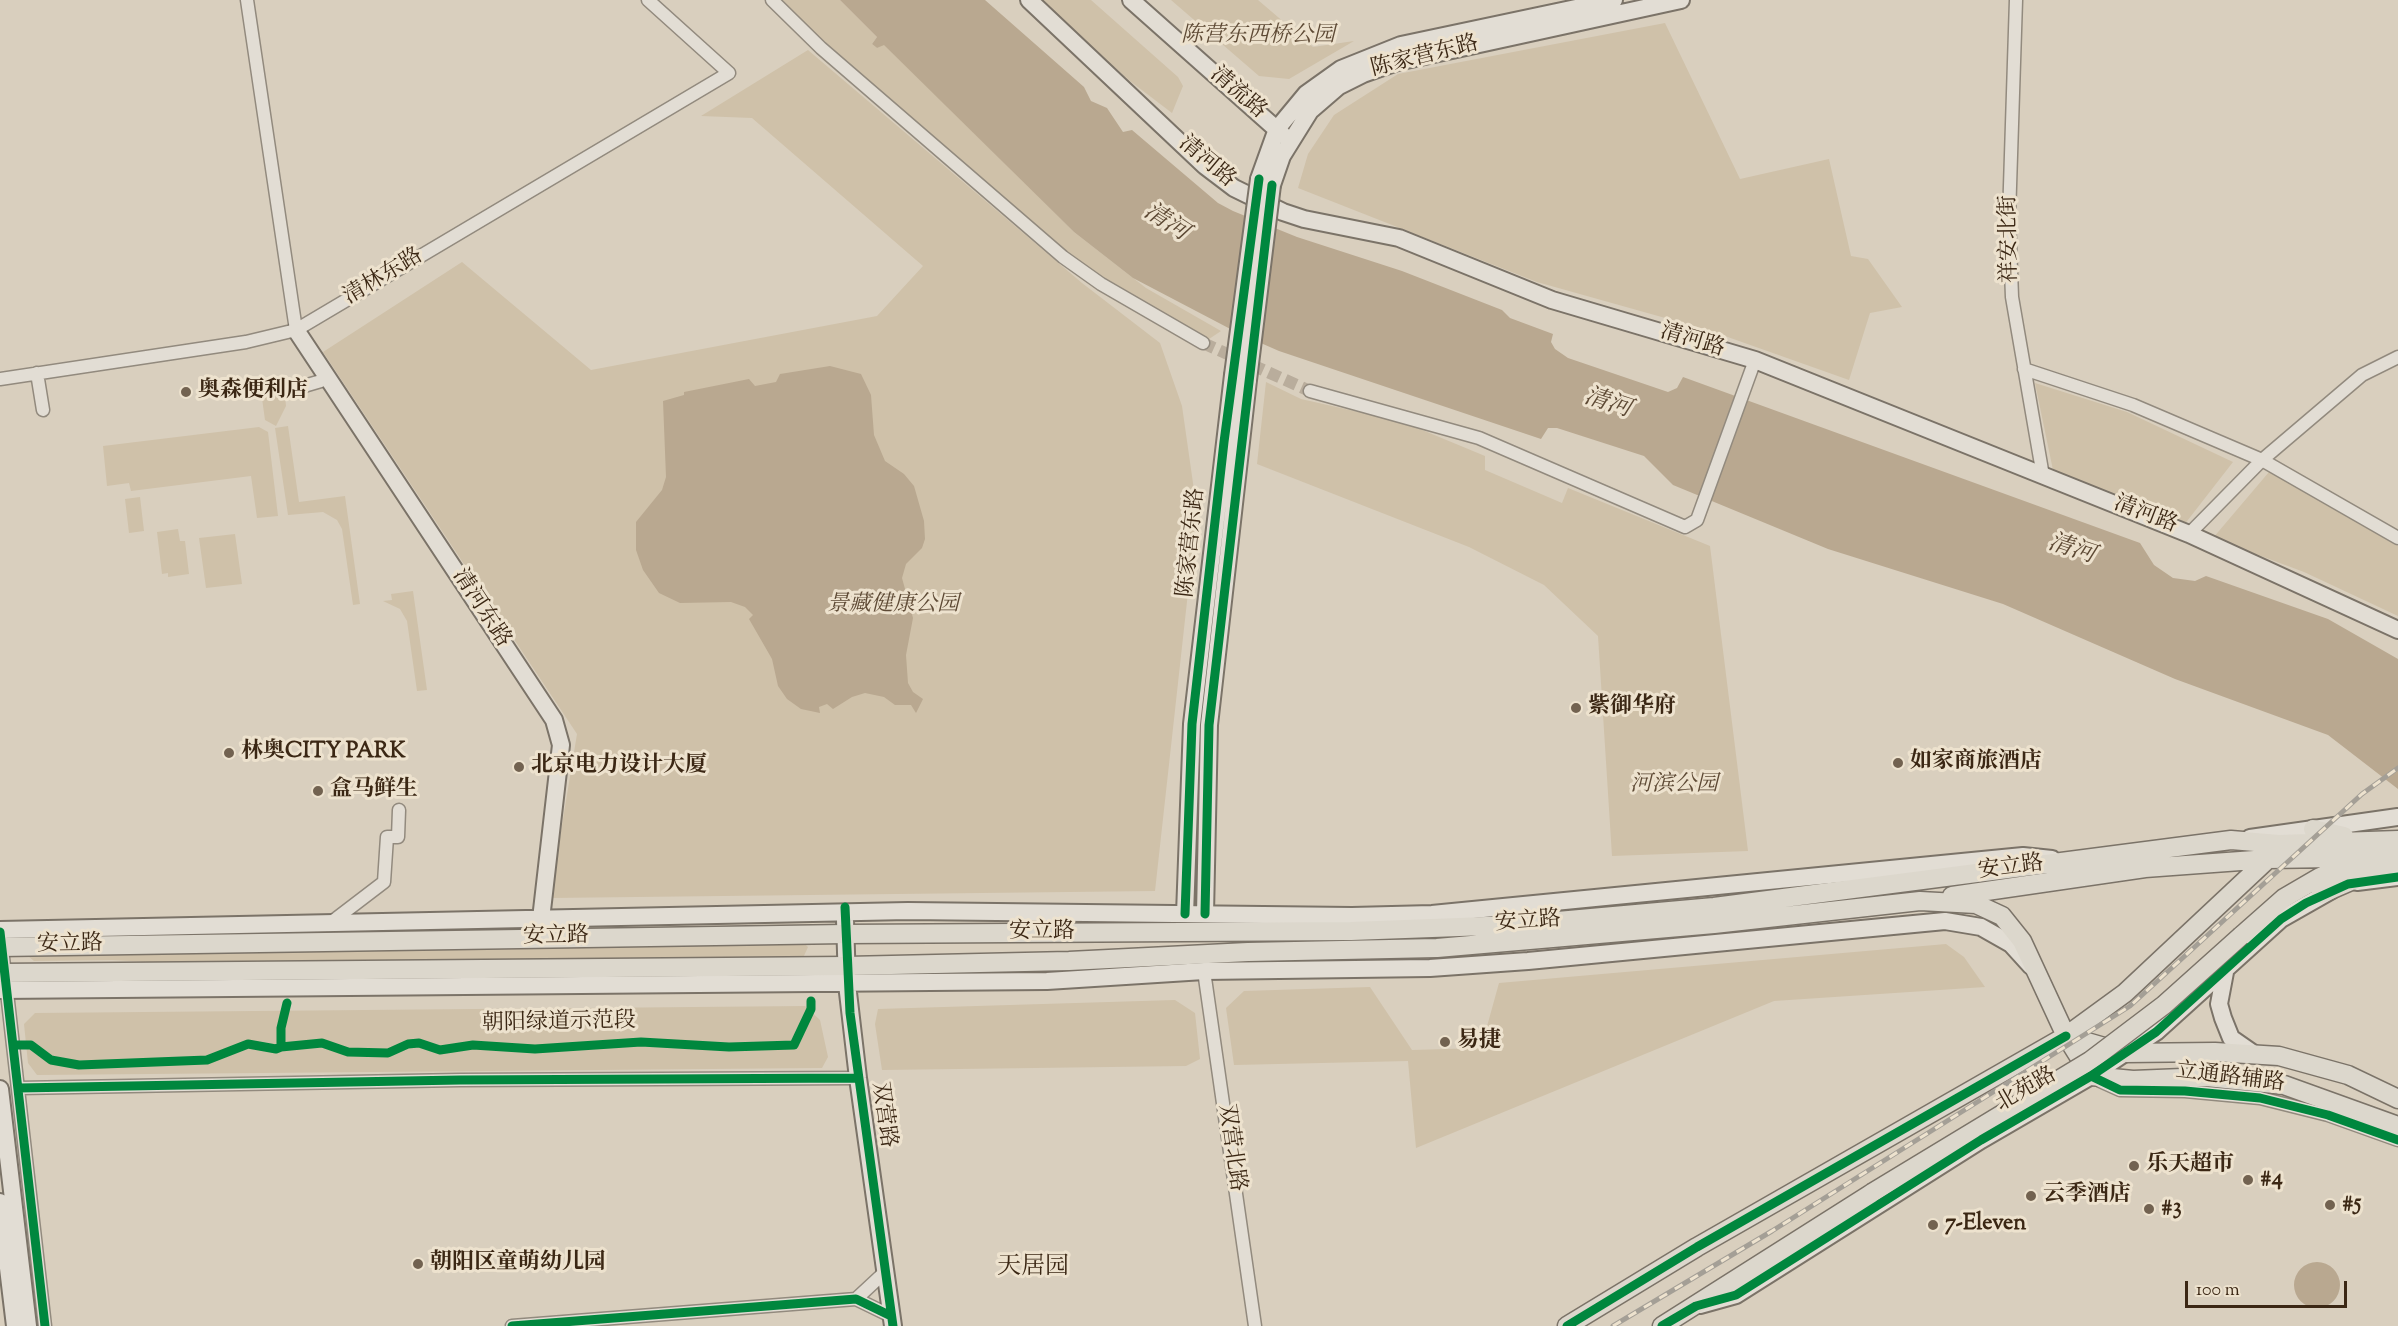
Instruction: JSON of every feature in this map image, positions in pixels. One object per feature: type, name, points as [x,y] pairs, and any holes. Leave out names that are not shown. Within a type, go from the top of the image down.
[{"type":"main road","points":[[2313,828],[2368,849]]},
{"type":"main road","name":"安立路","points":[[0,939],[1351,931],[1513,925],[1714,907],[2231,840],[2274,852]]},
{"type":"main road","name":"北苑路","points":[[1662,1326],[1872,1193],[2090,1061],[2164,1005],[2284,898],[2368,849]]},
{"type":"main road","points":[[2321,894],[2397,849]]},
{"type":"main road","name":"安立路","points":[[3,982],[847,975],[1449,948],[1703,925],[1920,901],[2015,885],[2274,852],[2397,849]]},
{"type":"main road","name":"北苑路","points":[[1567,1326],[1707,1241],[1966,1091],[2066,1036],[2124,993],[2274,852]]},
{"type":"main road","name":"安立路","points":[[1920,901],[1976,904],[2002,916],[2022,941],[2066,1036],[2091,1076]]},
{"type":"main road","points":[[2066,1036],[2125,1053],[2214,1052],[2279,1056],[2348,1075],[2398,1099]]},
{"type":"main road","points":[[2091,1076],[2133,1080],[2207,1077],[2284,1085],[2398,1126]]},
{"type":"street","points":[[248,0],[296,330]]},
{"type":"street","name":"清林东路","points":[[0,379],[246,342],[296,330],[729,73],[648,0]]},
{"type":"street","points":[[772,0],[821,48],[947,154],[1063,257],[1101,284],[1203,343]]},
{"type":"street","name":"清河路","points":[[1029,0],[1205,166],[1234,188],[1304,219],[1399,238],[1552,300],[1755,360],[2189,534],[2398,630]]},
{"type":"street","name":"清流路","points":[[1131,0],[1290,140]]},
{"type":"street","name":"陈家营东路","points":[[1185,914],[1192,724],[1266,182],[1277,129],[1306,94],[1341,69],[1364,58],[1401,45],[1614,0]]},
{"type":"street","name":"陈家营东路","points":[[1266,182],[1290,140],[1323,97],[1363,74],[1397,62],[1681,0]]},
{"type":"street","name":"祥安北街","points":[[2016,0],[2009,216],[2012,297],[2043,476]]},
{"type":"street","name":"清河东路","points":[[296,330],[554,720],[561,745],[541,920]]},
{"type":"street","points":[[2189,534],[2262,460],[2362,375],[2398,357]]},
{"type":"street","points":[[1310,391],[1479,438],[1685,527],[1697,520],[1755,360]]},
{"type":"street","points":[[2024,369],[2133,405],[2262,460],[2398,538]]},
{"type":"street","points":[[37,373],[42,410]]},
{"type":"street","name":"陈家营东路","points":[[1205,914],[1209,725],[1241,377]]},
{"type":"street","points":[[304,386],[321,381]]},
{"type":"street","points":[[329,924],[384,882],[387,837],[398,837],[399,810]]},
{"type":"street","name":"安立路","points":[[2231,840],[2392,818]]},
{"type":"street","name":"安立路","points":[[0,939],[329,924],[845,910],[1432,914],[2023,856],[2080,860]]},
{"type":"street","name":"北苑路","points":[[1696,1306],[1736,1295],[1982,1140],[2091,1076],[2156,1032],[2281,919],[2321,894],[2369,879],[2398,877]]},
{"type":"street","name":"双营路","points":[[845,910],[847,975],[858,1078],[892,1321]]},
{"type":"street","name":"安立路","points":[[847,975],[1047,981],[1204,971],[1430,968],[1946,921],[1981,927],[2011,944],[2034,969]]},
{"type":"street","points":[[0,939],[3,982],[19,1088],[45,1326]]},
{"type":"street","points":[[2226,967],[2219,1004],[2223,1018],[2231,1038],[2254,1054]]},
{"type":"street","name":"双营北路","points":[[1204,971],[1255,1326]]},
{"type":"street","name":"立通路辅路","points":[[2091,1076],[2120,1090],[2185,1091],[2260,1098],[2328,1115],[2398,1140]]},
{"type":"street","points":[[19,1088],[460,1080],[858,1078]]},
{"type":"street","points":[[0,1089],[28,1326]]},
{"type":"street","points":[[0,1202],[15,1326]]},
{"type":"street","points":[[856,1299],[884,1273]]},
{"type":"street","points":[[512,1326],[856,1299],[892,1321]]},
{"type":"green space","points":[[772,0],[840,0],[877,37],[872,44],[877,48],[884,44],[1074,232],[1146,288],[1221,331],[1203,343],[1101,284]]},
{"type":"green space","points":[[1039,0],[1091,0],[1178,77],[1183,86],[1172,113],[1130,81]]},
{"type":"green space","name":"陈营东西桥公园","points":[[1171,0],[1258,0],[1313,47],[1354,41],[1289,79],[1259,76]]},
{"type":"green space","points":[[1665,23],[1740,179],[1829,159],[1851,256],[1868,259],[1902,307],[1870,313],[1849,380],[1708,330],[1537,282],[1298,188],[1308,154],[1334,115],[1398,74]]},
{"type":"green space","name":"景藏健康公园","points":[[808,50],[1082,283],[1160,343],[1182,406],[1197,511],[1155,891],[550,898],[577,734],[323,352],[462,262],[591,370],[877,316],[923,266],[752,118],[701,116]]},
{"type":"green space","points":[[279,381],[281,396],[285,396],[286,406],[276,426],[265,420],[260,384]]},
{"type":"green space","name":"河滨公园","points":[[1266,382],[1301,399],[1403,422],[1485,456],[1485,470],[1562,503],[1568,488],[1710,546],[1748,851],[1612,856],[1598,636],[1544,585],[1469,547],[1257,464]]},
{"type":"green space","points":[[2035,383],[2127,412],[2233,462],[2184,525],[2054,475]]},
{"type":"green space","points":[[288,426],[299,502],[345,496],[360,604],[353,605],[342,529],[337,520],[323,512],[288,515],[275,428]]},
{"type":"green space","points":[[259,427],[268,432],[278,516],[257,518],[251,476],[131,491],[129,483],[107,486],[103,446]]},
{"type":"green space","points":[[2269,472],[2398,546],[2398,616],[2304,572],[2213,538]]},
{"type":"green space","points":[[140,497],[144,531],[129,533],[125,499]]},
{"type":"green space","points":[[178,529],[180,541],[185,541],[189,574],[168,577],[168,573],[162,574],[157,532]]},
{"type":"green space","points":[[235,534],[242,584],[206,588],[199,538]]},
{"type":"green space","points":[[413,591],[427,690],[417,691],[407,621],[400,609],[383,601],[392,600],[391,594]]},
{"type":"green space","points":[[803,942],[808,947],[803,958],[221,966],[112,960],[34,961],[28,956],[32,950]]},
{"type":"green space","points":[[1946,944],[1964,957],[1985,987],[1774,1001],[1416,1148],[1408,1061],[1234,1065],[1226,1008],[1244,991],[1370,987],[1412,1050],[1481,1048],[1499,983]]},
{"type":"green space","points":[[1175,1000],[1195,1013],[1200,1059],[1186,1066],[882,1070],[875,1024],[878,1009]]},
{"type":"green space","points":[[805,1006],[820,1020],[828,1057],[822,1068],[37,1075],[28,1063],[24,1024],[35,1013]]},
{"type":"water","name":"清河","points":[[840,0],[985,0],[1084,87],[1091,101],[1107,108],[1123,132],[1132,130],[1218,203],[1233,211],[1297,237],[1402,271],[1502,310],[1510,318],[1553,334],[1551,342],[1555,349],[1568,358],[1668,392],[1677,388],[1683,377],[2140,543],[2154,565],[2173,578],[2195,581],[2206,576],[2328,619],[2398,659],[2398,789],[2328,735],[2175,679],[2003,604],[1828,549],[1673,485],[1644,456],[1557,428],[1548,428],[1541,439],[1279,351],[1238,333],[1133,278],[1074,232],[884,45],[877,48],[872,44],[877,37]]},
{"type":"water","points":[[830,366],[861,374],[871,395],[874,435],[885,461],[904,474],[914,486],[924,521],[925,539],[922,548],[906,564],[902,578],[913,618],[906,655],[908,683],[913,692],[923,699],[916,713],[911,705],[895,705],[884,697],[865,693],[852,697],[833,709],[827,704],[819,707],[820,713],[801,709],[787,699],[778,686],[772,659],[749,619],[753,615],[745,607],[731,602],[680,603],[659,593],[643,570],[636,550],[636,522],[662,490],[666,477],[663,401],[684,395],[684,392],[749,379],[755,386],[776,382],[780,374]]},
{"type":"water","points":[[2322,1262],[2334,1268],[2339,1276],[2339,1294],[2334,1302],[2326,1307],[2312,1308],[2300,1302],[2295,1294],[2294,1280],[2300,1268],[2308,1263]]},
{"type":"tunnel","points":[[1203,343],[1310,391]]},
{"type":"railway","points":[[1613,1326],[1772,1231],[2130,1006],[2362,794],[2398,768]]},
{"type":"cycle path","points":[[1185,914],[1192,724],[1224,442],[1259,179]]},
{"type":"cycle path","points":[[1205,914],[1209,725],[1272,185]]},
{"type":"cycle path","points":[[1662,1326],[1696,1306],[1736,1295],[1981,1140],[2091,1076],[2156,1032],[2281,919],[2306,903],[2348,884],[2398,877]]},
{"type":"cycle path","points":[[845,907],[850,1013],[893,1326]]},
{"type":"cycle path","points":[[0,932],[45,1326]]},
{"type":"cycle path","name":"朝阳绿道示范段","points":[[281,1047],[322,1043],[348,1052],[388,1053],[408,1044],[419,1043],[440,1050],[473,1045],[535,1049],[641,1042],[729,1047],[794,1045],[811,1009],[811,1001]]},
{"type":"cycle path","points":[[13,1045],[31,1045],[51,1060],[79,1065],[207,1060],[248,1044],[276,1049],[281,1047],[281,1028],[287,1003]]},
{"type":"cycle path","points":[[1567,1326],[1697,1247],[2066,1036]]},
{"type":"cycle path","points":[[2091,1076],[2120,1090],[2185,1091],[2260,1098],[2328,1115],[2398,1140]]},
{"type":"cycle path","points":[[19,1088],[460,1080],[858,1078]]},
{"type":"cycle path","points":[[512,1326],[856,1299],[891,1316]]},
{"type":"place","name":"奥森便利店","points":[[186,392]]},
{"type":"place","name":"紫御华府","points":[[1576,708]]},
{"type":"place","name":"林奥CITY PARK","points":[[229,753]]},
{"type":"place","name":"如家商旅酒店","points":[[1898,763]]},
{"type":"place","name":"北京电力设计大厦","points":[[519,767]]},
{"type":"place","name":"盒马鲜生","points":[[318,791]]},
{"type":"place","name":"易捷","points":[[1445,1042]]},
{"type":"place","name":"乐天超市","points":[[2134,1166]]},
{"type":"place","name":"#4","points":[[2248,1180]]},
{"type":"place","name":"云季酒店","points":[[2031,1196]]},
{"type":"place","name":"#5","points":[[2330,1205]]},
{"type":"place","name":"#3","points":[[2149,1209]]},
{"type":"place","name":"7-Eleven","points":[[1933,1225]]},
{"type":"place","name":"朝阳区童萌幼儿园","points":[[418,1264]]},
{"type":"district","name":"天居园","points":[[1033,1269]]}]
